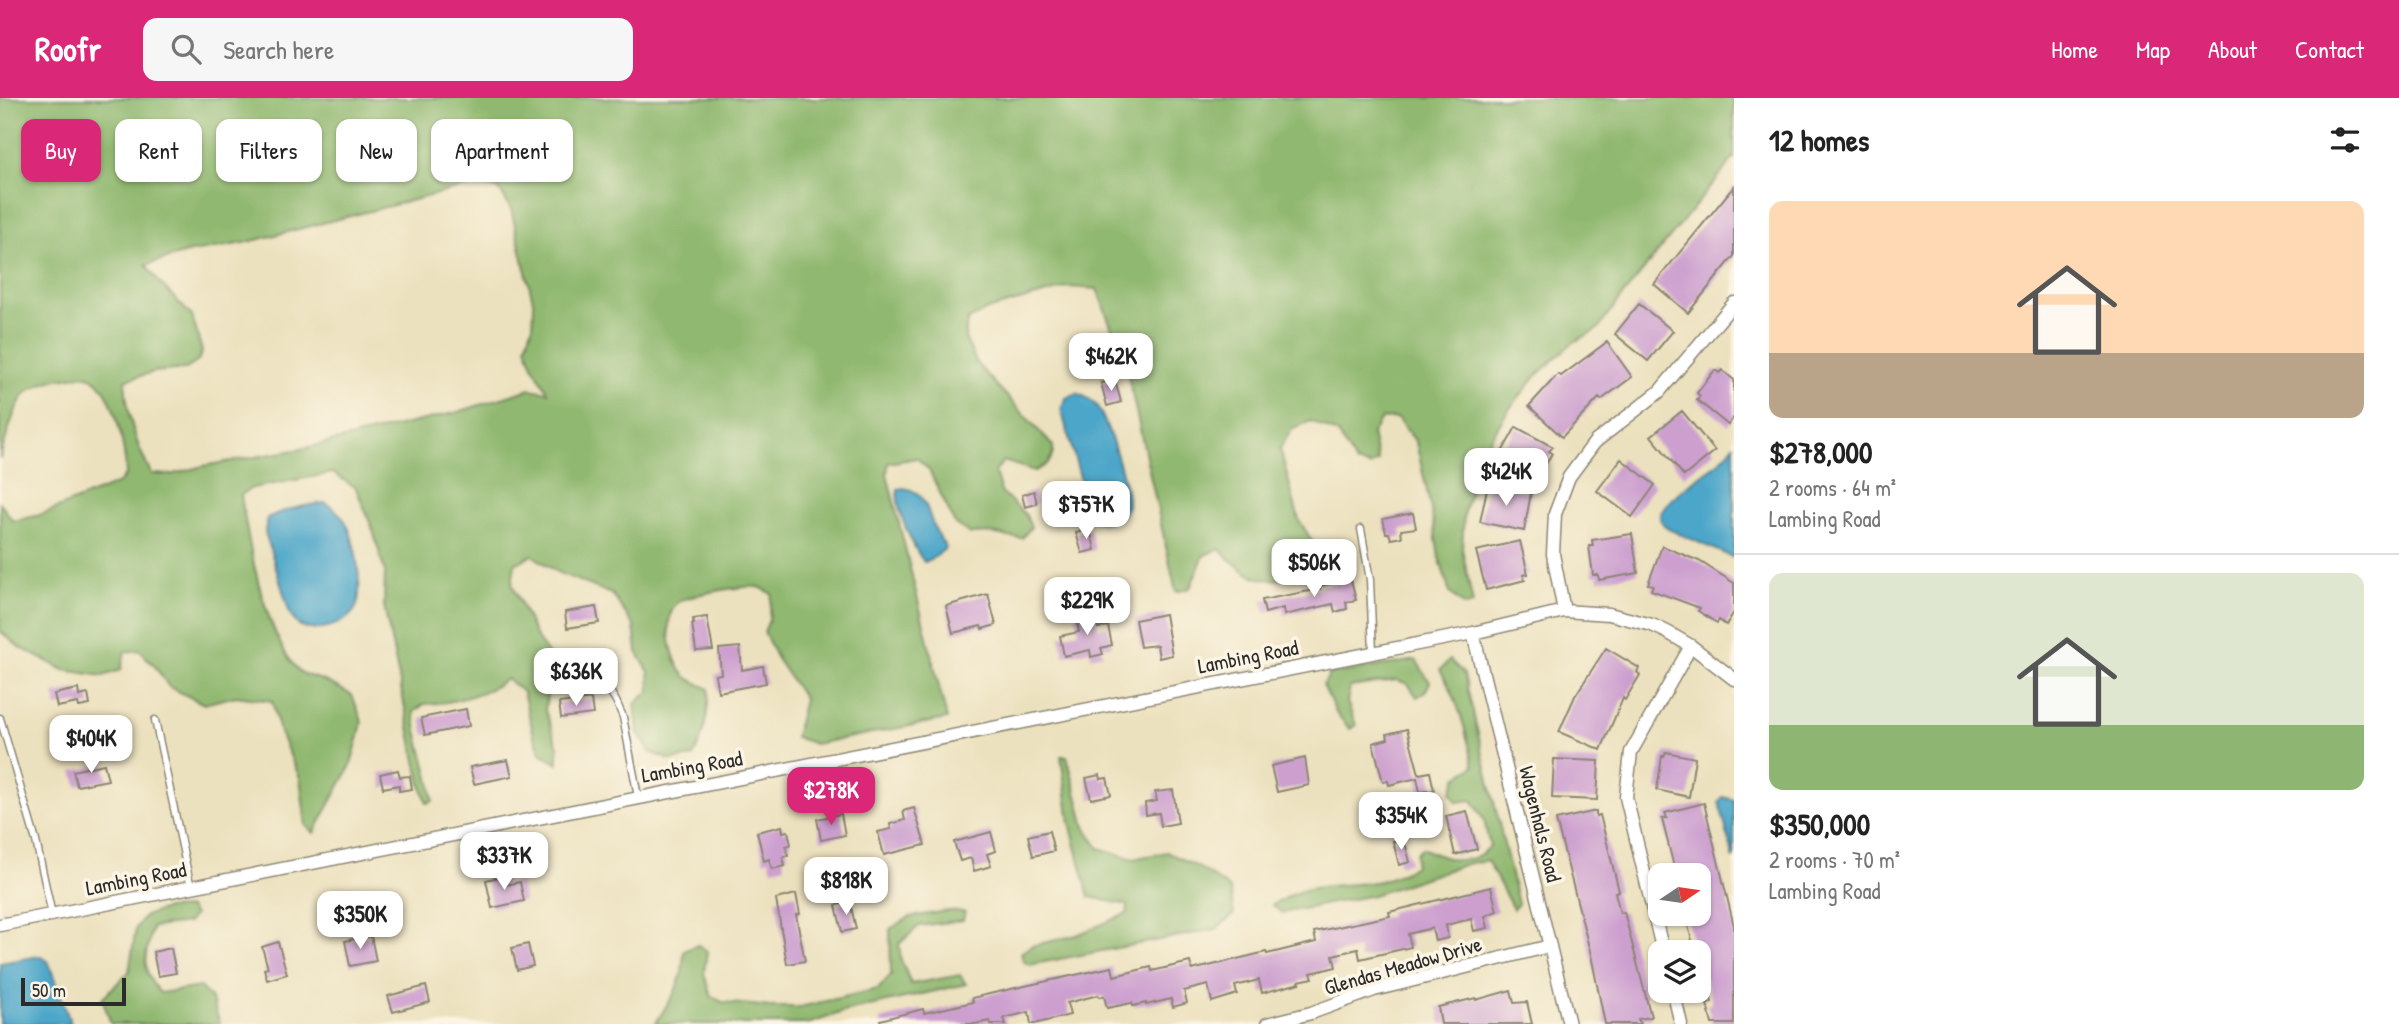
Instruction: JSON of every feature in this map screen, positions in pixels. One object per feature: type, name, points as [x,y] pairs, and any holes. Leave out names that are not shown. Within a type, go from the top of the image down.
[{"type":"street","points":[[1564,611],[1553,554],[1555,514],[1569,477],[1595,442],[1659,393],[1734,303]]},
{"type":"street","name":"Lambing Road","points":[[0,925],[1474,633],[1564,611],[1609,614],[1634,619],[1667,632],[1691,646],[1734,679]]},
{"type":"street","name":"Wagenhals Road","points":[[1474,633],[1569,1024]]},
{"type":"street","points":[[1660,940],[1626,797],[1628,768],[1631,751],[1691,646]]},
{"type":"street","name":"Glendas Meadow Drive","points":[[1267,1024],[1311,1013],[1374,990],[1550,946]]},
{"type":"street","points":[[1675,1003],[1681,1024]]},
{"type":"lane","points":[[1361,529],[1370,580],[1373,652]]},
{"type":"lane","points":[[589,657],[623,717],[638,797]]},
{"type":"lane","points":[[0,718],[36,841],[51,915]]},
{"type":"lane","points":[[155,720],[191,888]]},
{"type":"green space","points":[[0,98],[1734,98],[1734,158],[1599,328],[1571,344],[1539,373],[1509,409],[1481,454],[1464,512],[1462,548],[1473,604],[1465,606],[1450,593],[1439,557],[1416,442],[1397,418],[1381,419],[1372,434],[1378,461],[1370,466],[1356,463],[1337,433],[1311,421],[1293,428],[1280,448],[1299,520],[1314,544],[1320,561],[1306,577],[1277,580],[1258,578],[1249,574],[1219,549],[1204,555],[1190,588],[1176,592],[1126,366],[1097,289],[1068,287],[987,310],[967,321],[965,338],[977,364],[1053,446],[1053,451],[1049,461],[1035,471],[1003,461],[995,472],[1001,492],[1026,515],[1031,527],[1022,538],[992,533],[971,534],[955,524],[929,470],[917,458],[888,463],[887,474],[947,719],[815,744],[795,737],[804,699],[776,657],[764,632],[769,620],[772,594],[758,587],[730,589],[685,599],[673,608],[669,627],[675,660],[687,678],[709,689],[705,724],[693,757],[670,760],[650,752],[638,733],[635,704],[650,691],[649,672],[637,652],[634,626],[612,594],[557,572],[532,555],[515,564],[512,584],[536,637],[550,656],[571,662],[580,678],[569,685],[548,688],[545,710],[558,747],[558,764],[541,753],[523,692],[507,679],[468,697],[424,704],[414,712],[433,801],[427,803],[384,606],[385,572],[372,527],[356,488],[333,473],[252,488],[241,495],[248,538],[267,612],[286,654],[300,672],[352,695],[362,721],[350,767],[314,833],[306,826],[300,778],[280,733],[272,701],[236,696],[204,704],[169,687],[154,665],[139,650],[125,652],[121,670],[103,676],[64,670],[19,647],[0,631],[0,503],[13,521],[40,515],[119,483],[126,474],[112,404],[105,391],[88,376],[56,380],[34,387],[22,398],[0,459]],"holes":[[[476,184],[499,189],[511,209],[534,305],[533,325],[526,346],[533,366],[548,392],[530,389],[458,412],[301,449],[203,466],[170,475],[152,474],[133,428],[125,380],[154,372],[186,369],[198,361],[202,351],[192,316],[146,265],[186,253],[244,243]]]},
{"type":"green space","points":[[1416,660],[1430,682],[1425,692],[1417,697],[1408,684],[1396,680],[1350,687],[1347,702],[1356,725],[1350,729],[1336,713],[1323,685],[1330,674]]},
{"type":"green space","points":[[1450,660],[1464,674],[1518,904],[1513,909],[1487,860],[1466,864],[1373,895],[1282,913],[1272,905],[1303,891],[1378,881],[1402,873],[1415,865],[1416,853],[1422,848],[1440,856],[1466,860],[1482,854],[1490,847],[1484,820],[1472,800],[1457,802],[1451,792],[1457,777],[1474,766],[1457,704],[1440,670]]},
{"type":"green space","points":[[1061,756],[1067,756],[1085,827],[1099,848],[1133,859],[1167,852],[1200,868],[1230,889],[1234,914],[1216,929],[1029,965],[1023,961],[1021,953],[1031,946],[1077,935],[1128,913],[1127,905],[1089,897],[1070,823]]},
{"type":"green space","points":[[189,908],[194,915],[188,923],[153,927],[146,954],[146,969],[160,993],[200,987],[212,1000],[220,1024],[111,1024],[102,998],[129,972],[136,928],[145,916],[165,909]]},
{"type":"green space","points":[[947,911],[965,912],[963,920],[919,926],[899,944],[901,960],[911,984],[960,975],[966,984],[843,1012],[808,1024],[655,1024],[674,994],[682,974],[684,951],[698,945],[707,951],[704,973],[711,996],[722,1002],[800,1007],[878,989],[891,975],[890,929],[910,917]]},
{"type":"water","points":[[1077,393],[1092,401],[1101,413],[1122,474],[1126,510],[1121,516],[1108,522],[1092,520],[1061,409],[1066,398]]},
{"type":"water","points":[[1734,445],[1734,558],[1668,529],[1662,523],[1660,515],[1669,502],[1719,462]]},
{"type":"water","points":[[898,489],[916,492],[923,500],[946,548],[924,562],[910,537],[899,506]]},
{"type":"water","points":[[326,503],[339,513],[349,529],[358,566],[359,593],[354,611],[345,620],[331,626],[311,629],[300,626],[290,614],[265,532],[267,518],[296,508]]},
{"type":"water","points":[[1723,797],[1734,800],[1734,859],[1719,802]]},
{"type":"water","points":[[39,956],[48,961],[71,1024],[0,1024],[0,963]]},
{"type":"building","points":[[1734,186],[1734,256],[1688,313],[1654,284]]},
{"type":"building","points":[[1639,304],[1673,331],[1648,361],[1615,334]]},
{"type":"building","points":[[1607,342],[1632,377],[1601,400],[1599,398],[1562,437],[1529,406],[1558,374],[1561,376]]},
{"type":"building","points":[[1715,370],[1719,373],[1722,370],[1734,380],[1734,417],[1728,425],[1697,400],[1700,396],[1697,393]]},
{"type":"building","points":[[1115,380],[1121,402],[1107,406],[1101,383]]},
{"type":"building","points":[[1682,411],[1715,451],[1684,476],[1651,436]]},
{"type":"building","points":[[1516,427],[1553,447],[1536,483],[1497,461]]},
{"type":"building","points":[[1621,459],[1655,485],[1632,517],[1597,491]]},
{"type":"building","points":[[1488,484],[1531,493],[1524,531],[1480,522]]},
{"type":"building","points":[[1034,491],[1037,504],[1025,507],[1022,495]]},
{"type":"building","points":[[1413,513],[1416,528],[1401,530],[1402,537],[1391,539],[1389,533],[1386,533],[1383,519]]},
{"type":"building","points":[[1090,529],[1095,550],[1082,553],[1076,533]]},
{"type":"building","points":[[1632,534],[1638,573],[1599,580],[1598,575],[1593,575],[1589,546],[1593,546],[1592,540]]},
{"type":"building","points":[[1520,541],[1528,574],[1523,575],[1525,580],[1486,590],[1476,551]]},
{"type":"building","points":[[1662,546],[1699,561],[1734,583],[1734,612],[1726,625],[1719,620],[1717,623],[1698,611],[1700,608],[1651,590],[1653,585],[1648,584]]},
{"type":"building","points":[[1351,580],[1356,600],[1346,602],[1347,609],[1335,612],[1333,604],[1284,615],[1283,608],[1265,613],[1262,600]]},
{"type":"building","points":[[988,594],[996,625],[953,633],[946,606]]},
{"type":"building","points":[[596,607],[599,623],[567,628],[565,612]]},
{"type":"building","points":[[1094,611],[1098,628],[1108,626],[1112,645],[1101,648],[1103,654],[1091,657],[1090,650],[1064,656],[1060,636],[1079,632],[1075,615]]},
{"type":"building","points":[[1165,614],[1172,655],[1159,658],[1157,645],[1140,647],[1135,620]]},
{"type":"building","points":[[707,617],[713,650],[696,651],[693,619]]},
{"type":"building","points":[[740,647],[742,670],[763,666],[766,683],[718,692],[715,675],[721,674],[719,649]]},
{"type":"building","points":[[1606,648],[1639,668],[1637,672],[1640,675],[1625,700],[1623,698],[1601,750],[1559,732],[1575,696]]},
{"type":"building","points":[[78,689],[79,696],[88,694],[90,705],[79,707],[78,703],[57,707],[54,694]]},
{"type":"building","points":[[591,699],[593,714],[561,718],[559,703]]},
{"type":"building","points":[[466,709],[469,726],[425,735],[421,718]]},
{"type":"building","points":[[1407,729],[1419,774],[1430,772],[1434,790],[1420,792],[1417,778],[1389,785],[1388,781],[1383,782],[1373,743],[1388,739],[1387,734]]},
{"type":"building","points":[[1666,752],[1695,758],[1689,797],[1657,790],[1662,756],[1664,757]]},
{"type":"building","points":[[1305,758],[1309,785],[1277,792],[1271,766]]},
{"type":"building","points":[[1554,759],[1599,761],[1597,800],[1552,798]]},
{"type":"building","points":[[508,760],[512,776],[474,784],[470,767]]},
{"type":"building","points":[[104,764],[108,780],[77,786],[73,771]]},
{"type":"building","points":[[398,770],[400,777],[410,776],[412,789],[399,791],[399,785],[383,788],[380,774]]},
{"type":"building","points":[[1100,775],[1101,779],[1107,778],[1111,795],[1091,799],[1086,778]]},
{"type":"building","points":[[1173,790],[1178,823],[1161,826],[1159,813],[1146,815],[1145,803],[1157,801],[1155,792]]},
{"type":"building","points":[[1704,803],[1734,926],[1734,1024],[1712,1024],[1707,1004],[1712,1003],[1711,940],[1692,940],[1688,926],[1712,926],[1712,863],[1673,863],[1662,819],[1667,818],[1665,813]]},
{"type":"building","points":[[914,808],[925,845],[884,855],[878,832],[891,829],[890,824],[905,820],[903,811]]},
{"type":"building","points":[[1467,811],[1477,849],[1455,855],[1446,816]]},
{"type":"building","points":[[1596,811],[1596,816],[1600,815],[1619,891],[1615,892],[1620,913],[1624,912],[1651,1017],[1638,1019],[1640,1024],[1605,1024],[1591,955],[1556,820]]},
{"type":"building","points":[[841,814],[845,835],[821,840],[817,819]]},
{"type":"building","points":[[782,826],[783,832],[788,831],[791,845],[786,846],[788,856],[783,857],[785,866],[772,869],[769,859],[764,861],[757,832]]},
{"type":"building","points":[[1049,831],[1054,851],[1033,856],[1028,836]]},
{"type":"building","points":[[991,832],[996,851],[987,854],[991,866],[974,871],[971,858],[960,861],[954,842]]},
{"type":"building","points":[[1404,839],[1410,862],[1399,865],[1393,841]]},
{"type":"building","points":[[504,876],[506,885],[520,882],[524,901],[492,908],[486,880]]},
{"type":"building","points":[[1491,887],[1497,911],[1485,916],[1488,928],[1474,931],[1471,919],[1446,925],[1448,938],[1435,941],[1432,928],[1408,934],[1411,947],[1360,959],[1358,949],[1333,955],[1336,967],[1311,973],[1313,978],[1299,981],[1300,983],[1262,993],[1259,980],[1235,986],[1237,994],[1212,1002],[1208,985],[1184,991],[1187,1003],[1173,1007],[1171,999],[1146,1005],[1133,1006],[1132,1003],[1107,1008],[1104,996],[1098,995],[1067,1003],[1070,1015],[1034,1024],[1031,1024],[1029,1012],[1004,1018],[1006,1024],[991,1024],[990,1021],[975,1024],[881,1024],[880,1020],[923,1009],[924,1013],[973,1002],[972,998],[1112,967],[1114,976],[1151,967],[1152,971],[1190,962],[1192,970],[1266,952],[1267,954],[1316,942],[1314,932],[1390,916],[1389,912]]},
{"type":"building","points":[[796,894],[800,914],[796,915],[805,961],[787,964],[776,899]]},
{"type":"building","points":[[850,902],[856,929],[842,932],[836,905]]},
{"type":"building","points":[[371,936],[376,961],[350,966],[345,941]]},
{"type":"building","points":[[278,942],[287,974],[267,980],[264,969],[268,968],[262,947]]},
{"type":"building","points":[[528,944],[533,966],[517,970],[512,948]]},
{"type":"building","points":[[171,948],[176,973],[158,976],[153,952]]},
{"type":"building","points":[[426,986],[430,1002],[393,1012],[388,996]]},
{"type":"building","points":[[1511,990],[1514,1003],[1527,1002],[1532,1024],[1441,1024],[1438,1007]]}]
